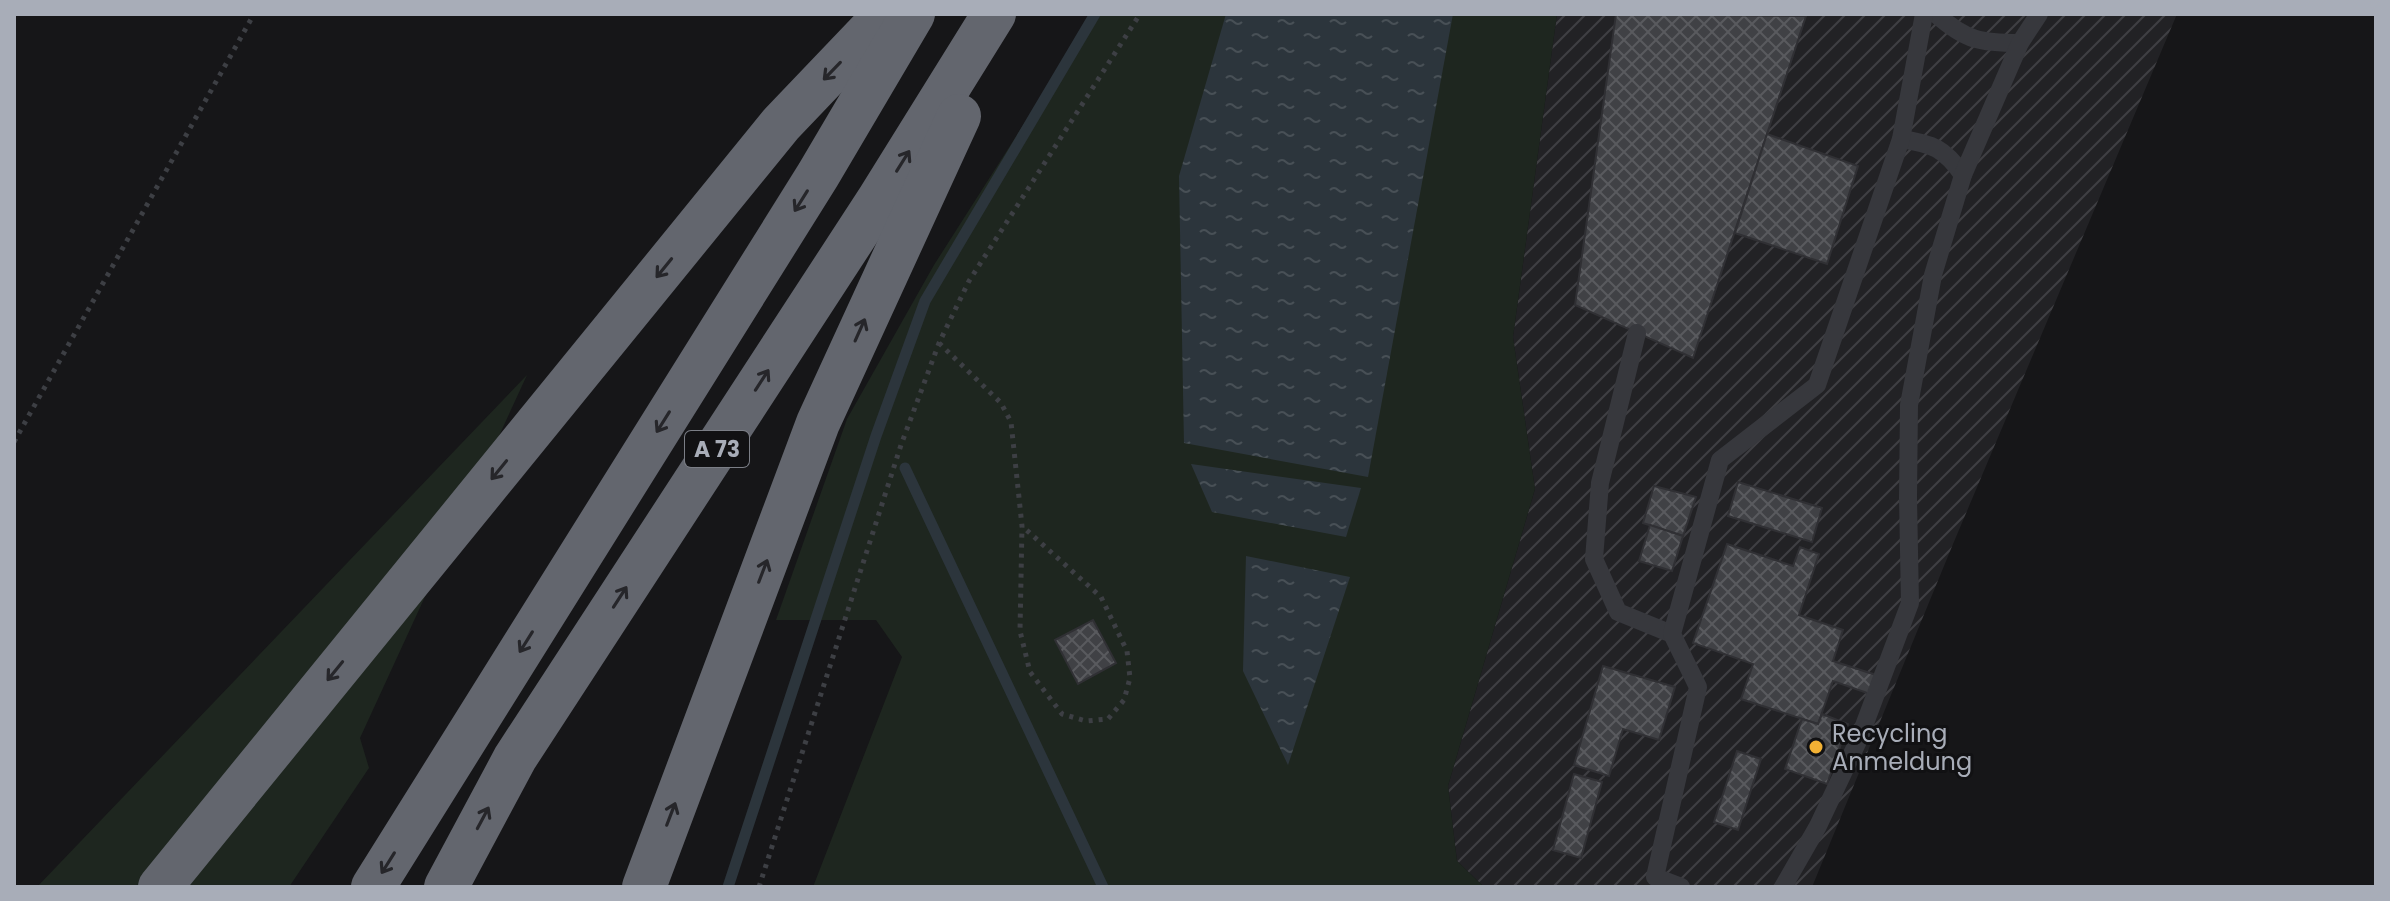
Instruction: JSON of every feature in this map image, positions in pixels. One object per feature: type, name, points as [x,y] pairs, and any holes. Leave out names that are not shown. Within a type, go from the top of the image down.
[{"type":"highway","points":[[160,887],[781,124],[886,14]]},
{"type":"highway","name":"A 73","points":[[373,887],[818,175],[913,14]]},
{"type":"highway","name":"A 73","points":[[446,887],[515,758],[870,213],[994,14]]},
{"type":"highway","points":[[644,887],[818,423],[1006,14]]},
{"type":"lane","points":[[1681,887],[1655,877],[1698,687],[1672,634],[1720,460],[1817,385],[1901,139],[1924,14]]},
{"type":"lane","points":[[1936,14],[1955,31],[1987,43],[2020,43]]},
{"type":"lane","points":[[1783,887],[1818,826],[1859,739],[1910,603],[1909,405],[1933,275],[1963,175],[2020,43],[2039,14]]},
{"type":"lane","points":[[1901,139],[1929,144],[1950,156],[1963,175]]},
{"type":"lane","points":[[1637,333],[1600,483],[1594,559],[1618,612],[1672,634]]},
{"type":"path","points":[[14,442],[254,14]]},
{"type":"path","points":[[759,887],[901,445],[939,343],[969,281],[1140,14]]},
{"type":"path","points":[[939,343],[1001,403],[1011,422],[1022,526],[1020,631],[1030,672],[1062,714],[1086,721],[1108,719],[1124,700],[1130,678],[1127,651],[1101,597],[1022,526]]},
{"type":"shaded area","points":[[1094,14],[1557,14],[1513,337],[1535,489],[1448,786],[1457,861],[1484,887],[813,887],[902,657],[876,620],[776,620],[847,419],[934,265]]},
{"type":"shaded area","points":[[1557,14],[2177,14],[1812,887],[1484,887],[1457,861],[1448,786],[1535,489],[1513,337]]},
{"type":"shaded area","points":[[527,375],[360,738],[369,768],[289,887],[37,887]]},
{"type":"water","points":[[1226,14],[1453,14],[1368,477],[1184,443],[1179,176]]},
{"type":"water","points":[[1191,464],[1361,488],[1346,537],[1212,512]]},
{"type":"water","points":[[1246,556],[1350,577],[1288,765],[1243,671]]},
{"type":"building","points":[[1616,14],[1806,16],[1693,358],[1575,305]]},
{"type":"building","points":[[1767,134],[1858,166],[1827,264],[1735,233]]},
{"type":"building","points":[[1738,482],[1822,508],[1812,542],[1728,516]]},
{"type":"building","points":[[1654,486],[1696,497],[1683,536],[1643,523]]},
{"type":"building","points":[[1650,525],[1683,536],[1672,571],[1639,561]]},
{"type":"building","points":[[1727,544],[1793,566],[1800,547],[1819,554],[1799,615],[1843,630],[1833,661],[1876,675],[1870,694],[1833,681],[1818,724],[1741,699],[1753,664],[1693,643]]},
{"type":"building","points":[[1093,620],[1116,663],[1078,684],[1055,640]]},
{"type":"building","points":[[1603,666],[1675,687],[1659,740],[1623,729],[1609,776],[1574,765]]},
{"type":"building","name":"Recycling Anmeldung","points":[[1822,714],[1848,724],[1827,784],[1785,769],[1802,719],[1818,724]]},
{"type":"building","points":[[1737,751],[1761,759],[1738,830],[1714,822]]},
{"type":"building","points":[[1574,774],[1602,782],[1581,858],[1553,850]]},
{"type":"waterway","points":[[728,887],[876,436],[925,301],[1095,14]]},
{"type":"waterway","points":[[905,468],[1103,887]]},
{"type":"place","name":"Recycling Anmeldung","points":[[1816,747]]}]
